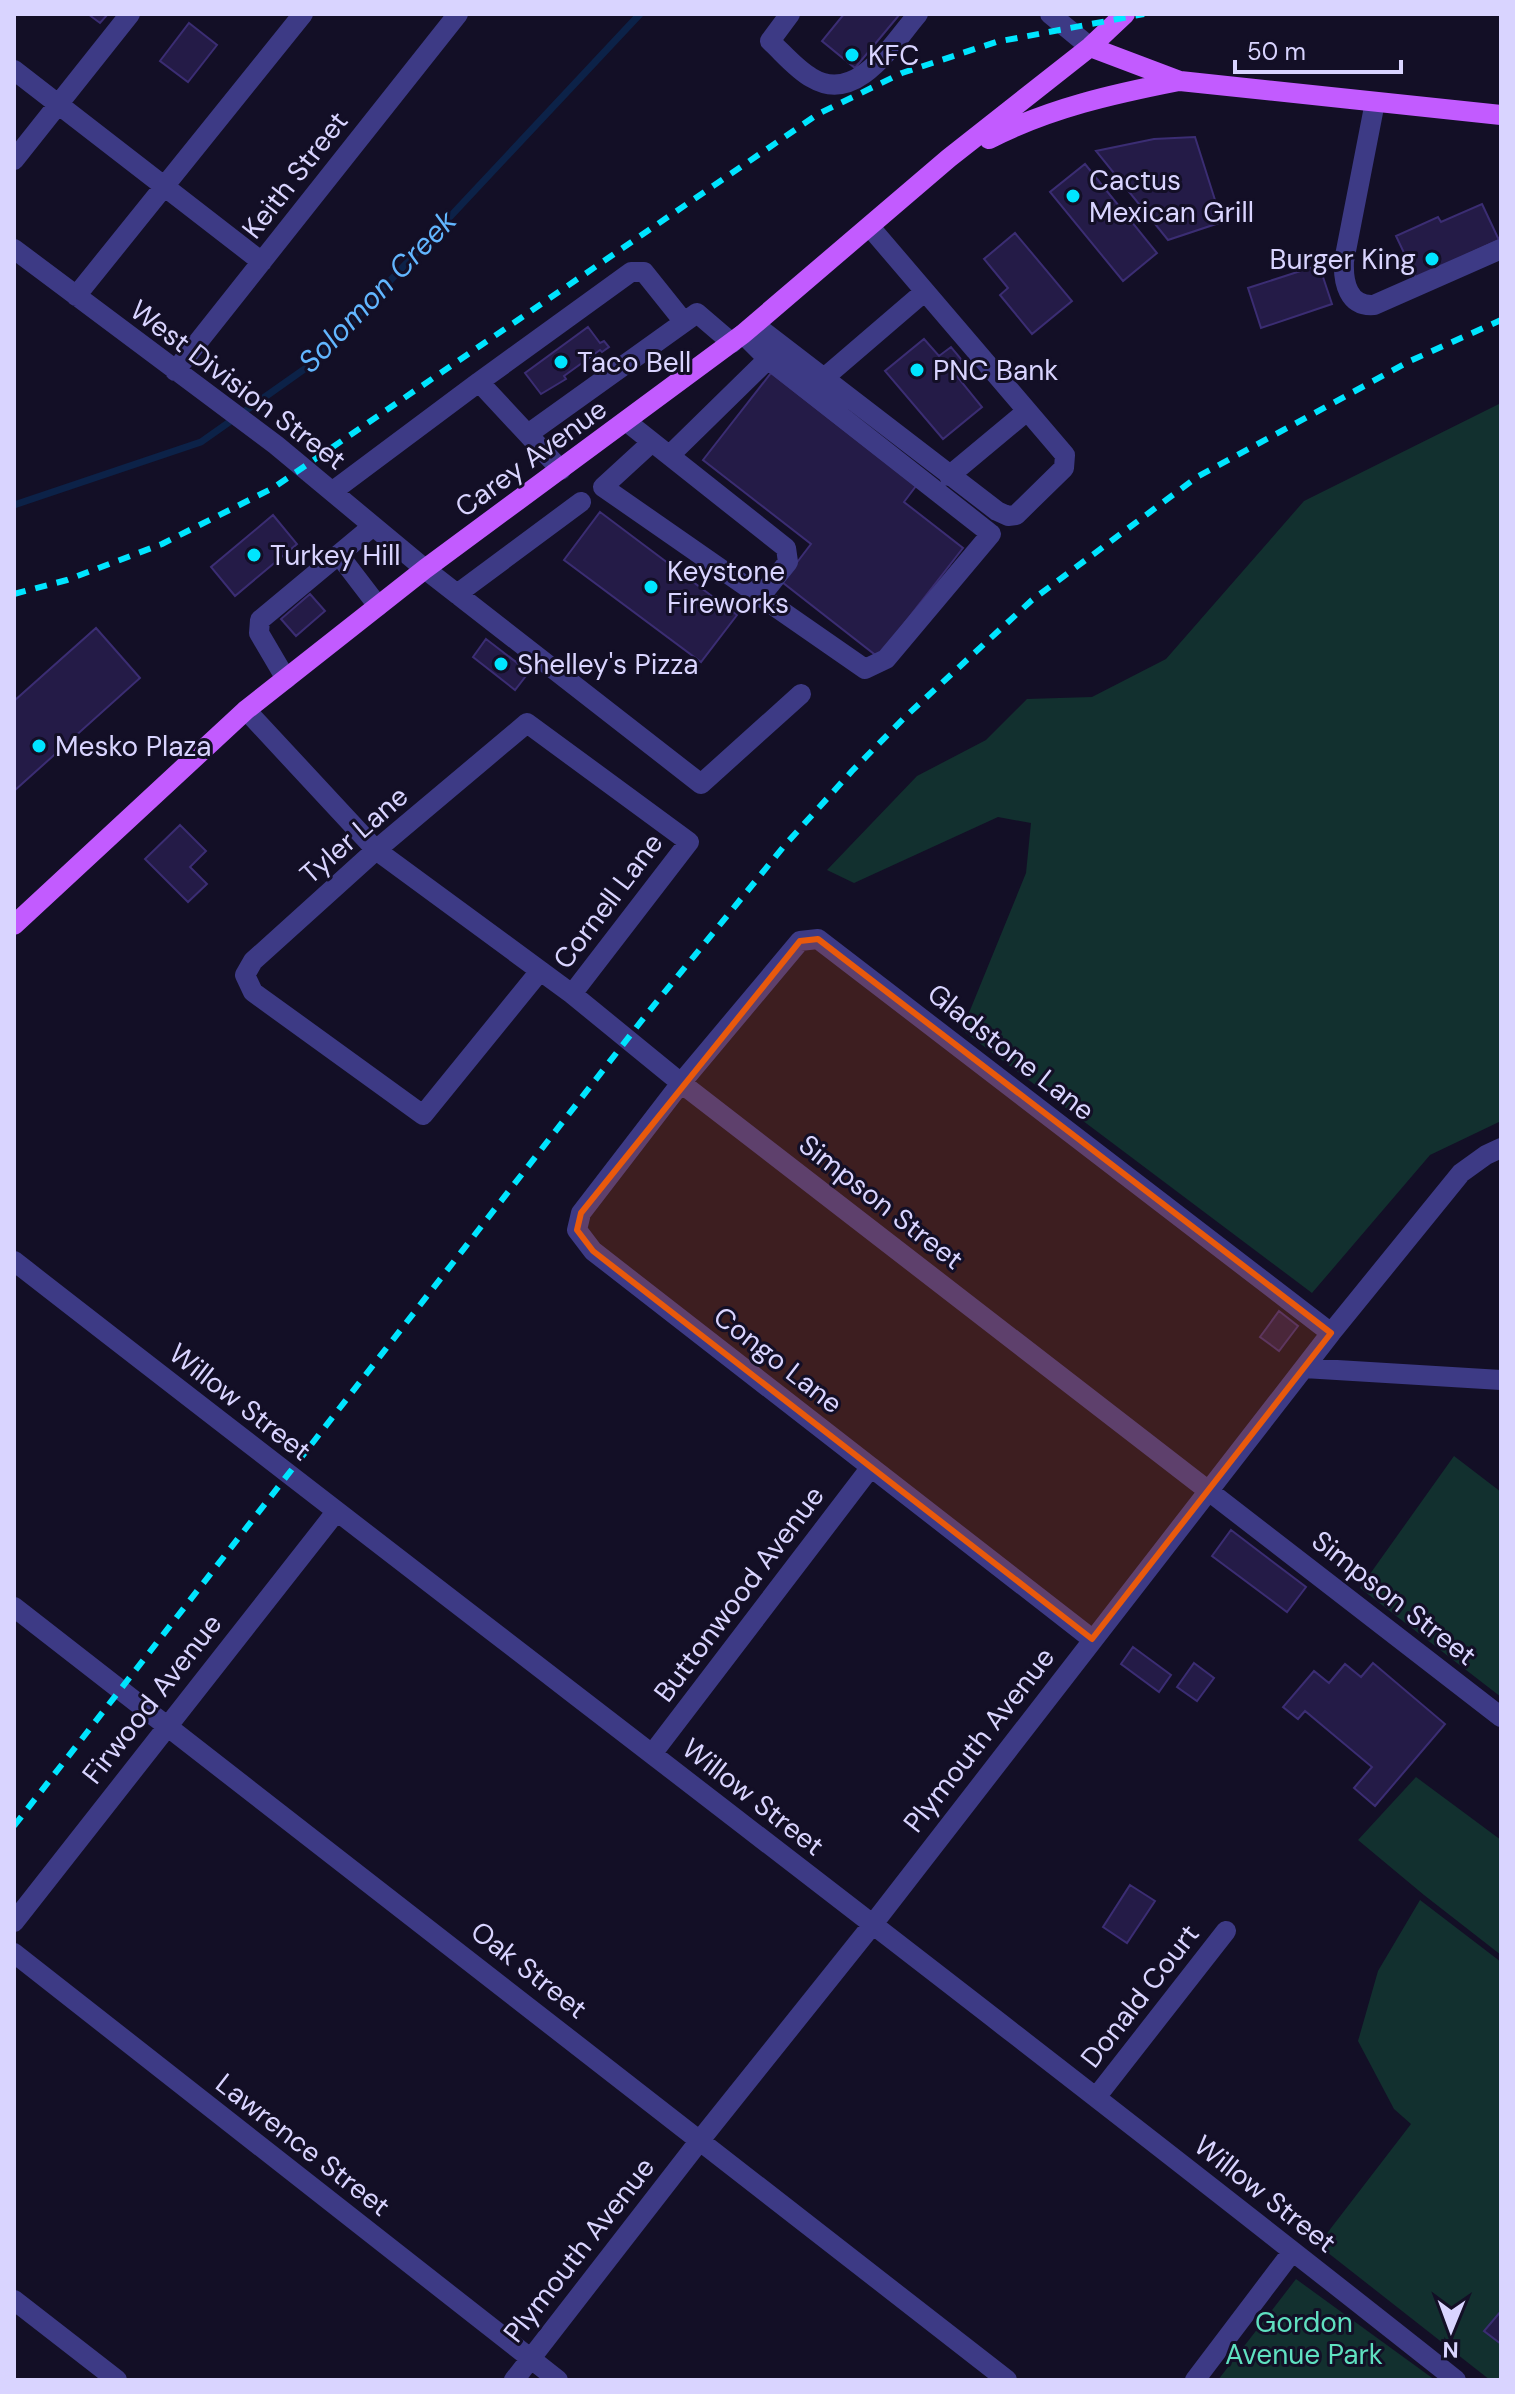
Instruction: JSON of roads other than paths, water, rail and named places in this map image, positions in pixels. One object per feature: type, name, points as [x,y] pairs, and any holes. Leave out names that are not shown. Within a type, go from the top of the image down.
[{"type":"main road","name":"Carey Avenue","points":[[14,925],[246,710],[425,569],[743,334],[949,158],[1090,47],[1125,14]]},
{"type":"main road","points":[[1090,47],[1180,81],[1501,115]]},
{"type":"main road","points":[[949,158],[1036,117],[1104,95],[1180,81]]},
{"type":"street","points":[[14,160],[130,14]]},
{"type":"street","points":[[76,296],[303,14]]},
{"type":"street","name":"Keith Street","points":[[175,371],[458,14]]},
{"type":"street","points":[[790,14],[770,41],[811,78],[829,85],[850,84],[872,67],[918,14]]},
{"type":"street","points":[[1050,14],[1090,47]]},
{"type":"street","points":[[14,70],[262,262]]},
{"type":"street","points":[[1375,102],[1343,276],[1354,301],[1364,306],[1384,302],[1501,249]]},
{"type":"street","points":[[528,434],[697,313],[824,378],[997,511],[1008,516],[1016,515],[1064,468],[1065,455],[983,356],[923,293],[870,227]]},
{"type":"street","name":"West Division Street","points":[[14,249],[276,445],[425,569],[701,784],[801,694]]},
{"type":"street","points":[[333,491],[631,272],[644,272],[684,322]]},
{"type":"street","points":[[824,378],[923,293]]},
{"type":"street","points":[[651,443],[603,487],[865,669],[886,659],[991,534],[768,359],[743,334]]},
{"type":"street","points":[[670,455],[768,359]]},
{"type":"street","points":[[479,382],[561,470]]},
{"type":"street","points":[[949,476],[1027,411]]},
{"type":"street","points":[[627,422],[786,548],[788,562],[760,597]]},
{"type":"street","points":[[457,594],[581,502]]},
{"type":"street","points":[[286,679],[259,633],[260,620],[373,526]]},
{"type":"street","points":[[339,555],[378,606]]},
{"type":"street","name":"Simpson Street","points":[[246,710],[376,850],[572,994],[681,1083],[1501,1717]]},
{"type":"street","name":"Tyler Lane","points":[[423,1115],[253,992],[245,975],[253,961],[376,850],[527,723],[689,842]]},
{"type":"street","name":"Cornell Lane","points":[[572,994],[689,842]]},
{"type":"street","name":"Gladstone Lane","points":[[681,1083],[800,941],[818,939],[1331,1333]]},
{"type":"street","name":"Cornell Lane","points":[[423,1115],[540,971]]},
{"type":"street","name":"Congo Lane","points":[[681,1083],[581,1213],[577,1230],[593,1251],[1092,1639]]},
{"type":"street","name":"Plymouth Avenue","points":[[514,2380],[873,1924],[1331,1333],[1461,1173],[1501,1148]]},
{"type":"street","name":"Willow Street","points":[[14,1261],[1097,2096],[1456,2380]]},
{"type":"street","points":[[1304,1368],[1501,1380]]},
{"type":"street","name":"Buttonwood Avenue","points":[[652,1754],[871,1467]]},
{"type":"street","name":"Firwood Avenue","points":[[14,1922],[336,1512]]},
{"type":"street","name":"Oak Street","points":[[14,1607],[1007,2380]]},
{"type":"street","name":"Donald Court","points":[[1097,2096],[1226,1931]]},
{"type":"street","name":"Lawrence Street","points":[[14,1953],[558,2380]]},
{"type":"street","points":[[1195,2380],[1292,2252]]},
{"type":"street","points":[[14,2300],[117,2380]]},
{"type":"waterway","name":"Solomon Creek","points":[[14,505],[201,442],[313,363],[640,14]]},
{"type":"railway","points":[[14,594],[67,580],[162,544],[273,488],[818,114],[902,73],[996,42],[1144,14]]},
{"type":"railway","points":[[14,1826],[646,1015],[785,845],[906,716],[1032,600],[1197,477],[1410,361],[1501,320]]},
{"type":"place","name":"KFC","points":[[852,55]]},
{"type":"place","name":"Cactus Mexican Grill","points":[[1073,196]]},
{"type":"place","name":"Burger King","points":[[1432,259]]},
{"type":"place","name":"Taco Bell","points":[[561,362]]},
{"type":"place","name":"PNC Bank","points":[[917,370]]},
{"type":"place","name":"Turkey Hill","points":[[254,555]]},
{"type":"place","name":"Keystone Fireworks","points":[[651,587]]},
{"type":"place","name":"Shelley's Pizza","points":[[501,664]]},
{"type":"place","name":"Mesko Plaza","points":[[39,746]]},
{"type":"park label","name":"Gordon Avenue Park","points":[[1304,2338]]}]
